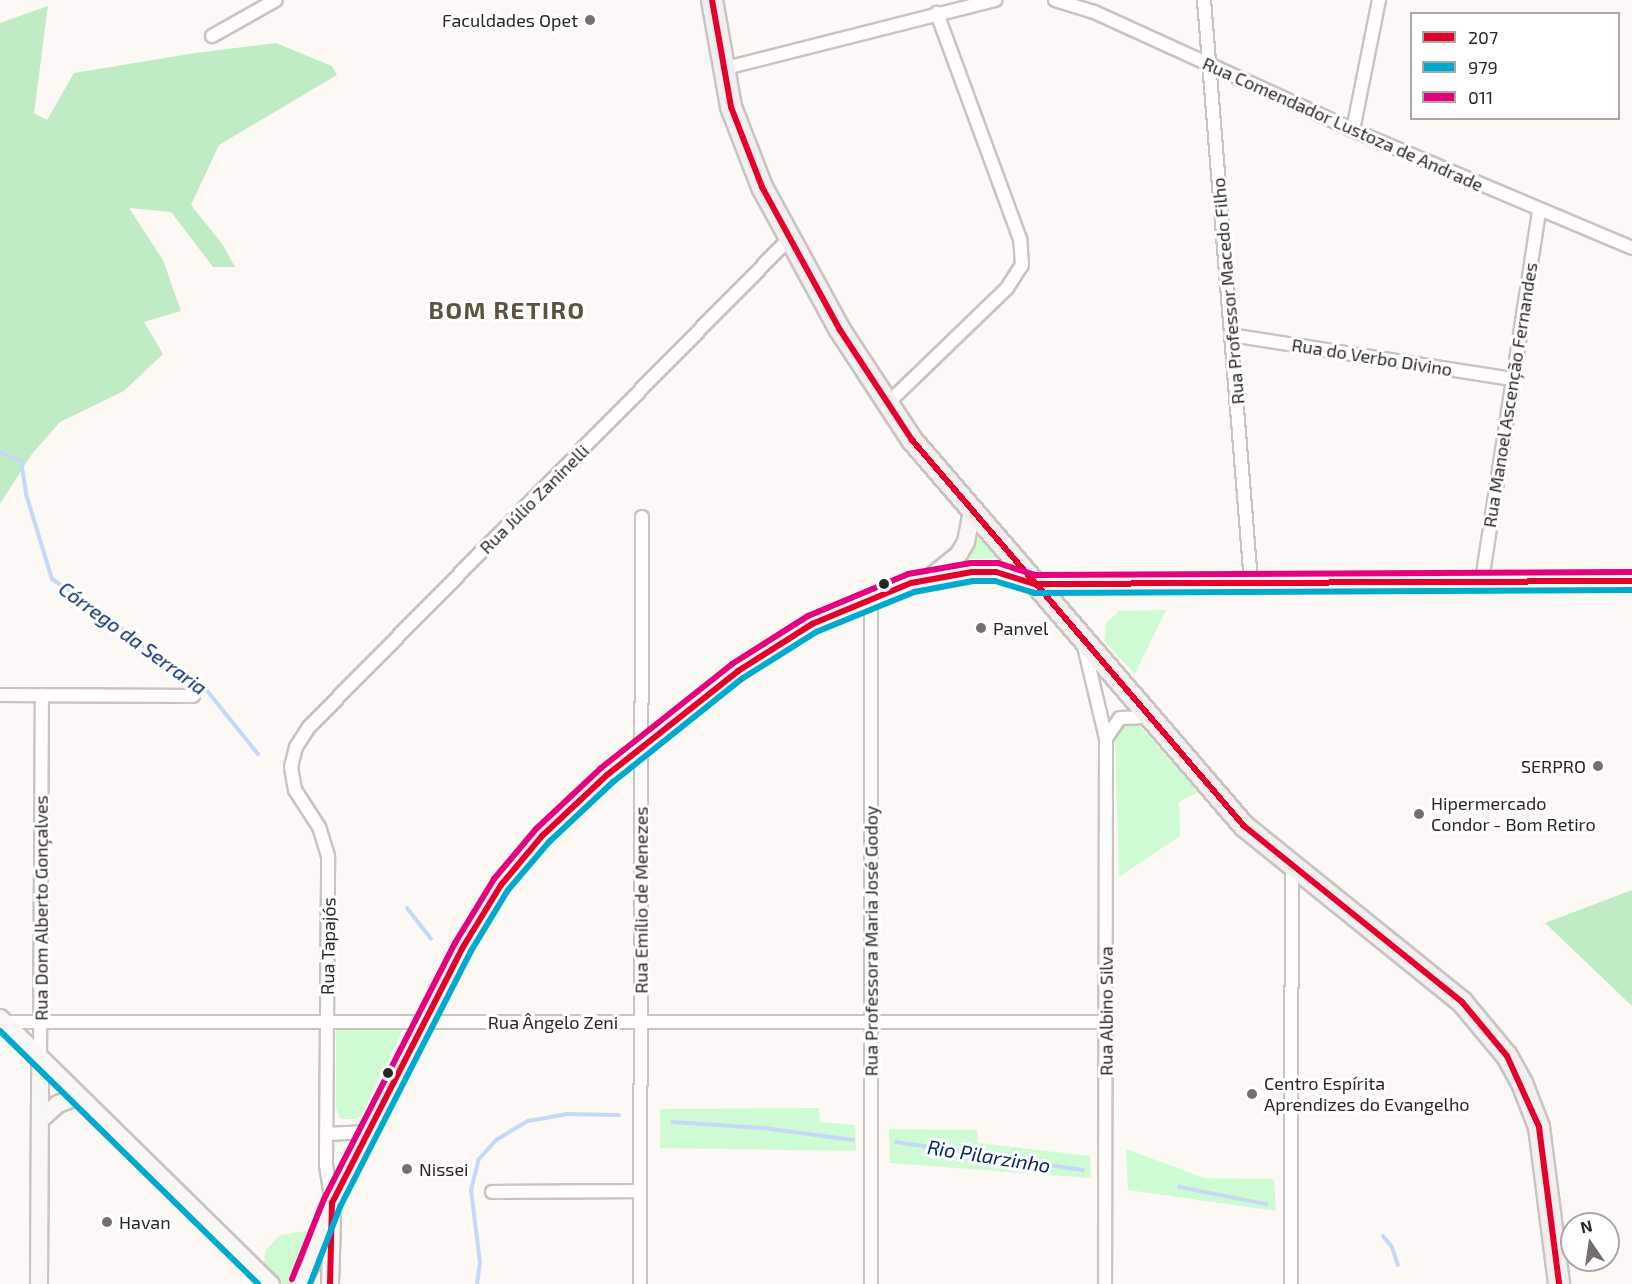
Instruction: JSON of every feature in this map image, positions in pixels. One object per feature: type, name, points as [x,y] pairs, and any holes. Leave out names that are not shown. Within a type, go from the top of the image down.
[{"type":"main road","points":[[712,0],[722,69],[752,165],[789,239],[886,404],[972,511],[1083,642],[1238,819],[1292,868],[1462,1002],[1507,1056],[1522,1083],[1539,1127],[1559,1284]]},
{"type":"main road","points":[[929,578],[958,554],[968,536],[972,511]]},
{"type":"main road","points":[[300,1284],[313,1260],[332,1203],[425,1022],[501,885],[564,813],[642,746],[764,652],[812,624],[872,597],[929,578],[996,572],[1035,584],[1632,581]]},
{"type":"main road","points":[[1,1020],[76,1097],[271,1284]]},
{"type":"main road","name":"Rua Dom Alberto Gonçalves","points":[[39,1284],[40,1059]]},
{"type":"main road","points":[[40,1120],[58,1104],[76,1097]]},
{"type":"main road","name":"Rua Tapajós","points":[[330,1284],[332,1203]]},
{"type":"street","points":[[212,36],[276,0]]},
{"type":"street","points":[[722,69],[937,12],[995,0]]},
{"type":"street","name":"Rua Comendador Lustoza de Andrade","points":[[1055,0],[1092,11],[1353,130],[1539,211],[1632,248]]},
{"type":"street","name":"Rua Professor Macedo Filho","points":[[1204,0],[1251,582]]},
{"type":"street","points":[[1353,130],[1379,0]]},
{"type":"street","points":[[886,404],[1007,288],[1022,265],[1020,239],[937,12]]},
{"type":"street","name":"Rua Manoel Ascenção Fernandes","points":[[1482,580],[1539,211]]},
{"type":"street","name":"Rua Júlio Zaninelli","points":[[291,767],[296,747],[309,727],[789,239]]},
{"type":"street","name":"Rua do Verbo Divino","points":[[1231,334],[1513,379]]},
{"type":"street","name":"Rua Emílio de Menezes","points":[[640,1284],[642,517]]},
{"type":"street","name":"Rua Professora Maria José Godoy","points":[[871,1284],[872,597]]},
{"type":"street","name":"Rua Albino Silva","points":[[1083,642],[1106,738],[1105,1284]]},
{"type":"street","points":[[0,695],[193,696]]},
{"type":"street","name":"Rua Dom Alberto Gonçalves","points":[[40,1059],[42,695]]},
{"type":"street","points":[[1106,738],[1120,718],[1132,714],[1148,717]]},
{"type":"street","name":"Rua Tapajós","points":[[291,767],[296,790],[319,827],[328,856],[326,1134],[332,1203]]},
{"type":"street","points":[[1291,1284],[1292,868]]},
{"type":"street","name":"Rua Ângelo Zeni","points":[[1,1020],[40,1022],[1106,1022]]},
{"type":"street","points":[[326,1134],[369,1132]]},
{"type":"street","points":[[492,1192],[640,1191]]},
{"type":"green space","points":[[48,6],[34,113],[47,120],[74,73],[195,53],[276,43],[332,66],[337,75],[219,145],[191,205],[223,245],[235,267],[213,267],[171,212],[129,208],[163,260],[181,311],[144,322],[163,354],[124,391],[60,422],[32,454],[0,504],[0,23]]},
{"type":"green space","points":[[979,534],[1000,558],[969,559]]},
{"type":"green space","points":[[1166,610],[1135,674],[1104,641],[1107,622],[1119,611]]},
{"type":"green space","points":[[1126,724],[1138,724],[1198,792],[1179,802],[1180,836],[1119,877],[1115,738],[1118,729]]},
{"type":"green space","points":[[1632,890],[1632,1006],[1545,923]]},
{"type":"green space","points":[[336,1029],[403,1029],[361,1116],[355,1119],[341,1119],[336,1109]]},
{"type":"green space","points":[[819,1108],[820,1122],[855,1125],[856,1151],[660,1148],[660,1109]]},
{"type":"green space","points":[[889,1129],[977,1130],[978,1143],[1090,1156],[1091,1178],[890,1163]]},
{"type":"green space","points":[[1126,1149],[1204,1178],[1274,1179],[1276,1211],[1128,1190]]},
{"type":"green space","points":[[312,1230],[307,1259],[293,1284],[283,1284],[264,1265],[265,1251],[280,1235]]},
{"type":"waterway","name":"Córrego da Serraria","points":[[0,452],[21,461],[26,494],[52,579],[102,612],[151,653],[204,687],[258,754]]},
{"type":"waterway","name":"Córrego da Serraria","points":[[407,908],[431,939]]},
{"type":"waterway","name":"Rio Pilarzinho","points":[[477,1284],[480,1263],[471,1190],[479,1159],[496,1140],[528,1121],[566,1114],[619,1115]]},
{"type":"waterway","name":"Rio Pilarzinho","points":[[672,1122],[763,1128],[853,1140]]},
{"type":"waterway","name":"Rio Pilarzinho","points":[[896,1142],[1083,1170]]},
{"type":"waterway","name":"Rio Pilarzinho","points":[[1179,1187],[1266,1204]]},
{"type":"waterway","name":"Rio Pilarzinho","points":[[1383,1236],[1392,1247],[1398,1265]]},
{"type":"transit line","name":"207","points":[[712,0],[731,107],[762,187],[840,330],[912,440],[1244,826],[1462,1002],[1507,1056],[1539,1127],[1559,1284]]},
{"type":"transit line","name":"011","points":[[292,1279],[324,1199],[455,943],[494,879],[536,829],[601,768],[732,664],[808,616],[908,574],[971,563],[998,563],[1036,575],[1632,572]]},
{"type":"transit line","name":"207","points":[[330,1284],[332,1203],[463,947],[501,885],[542,836],[607,775],[738,671],[812,624],[911,583],[972,572],[996,572],[1035,584],[1632,581]]},
{"type":"transit line","name":"979","points":[[310,1284],[340,1207],[471,951],[508,890],[549,842],[613,782],[743,678],[816,632],[914,592],[973,581],[995,581],[1035,593],[1632,590]]},
{"type":"transit line","name":"979","points":[[0,1031],[258,1284]]},
{"type":"place","name":"Faculdades Opet","points":[[590,20]]},
{"type":"place","name":"Panvel","points":[[981,628]]},
{"type":"place","name":"SERPRO","points":[[1598,766]]},
{"type":"place","name":"Hipermercado Condor - Bom Retiro","points":[[1419,814]]},
{"type":"place","name":"Centro Espírita Aprendizes do Evangelho","points":[[1252,1094]]},
{"type":"place","name":"Nissei","points":[[407,1169]]},
{"type":"place","name":"Havan","points":[[107,1222]]},
{"type":"district","name":"BOM RETIRO","points":[[507,310]]}]
